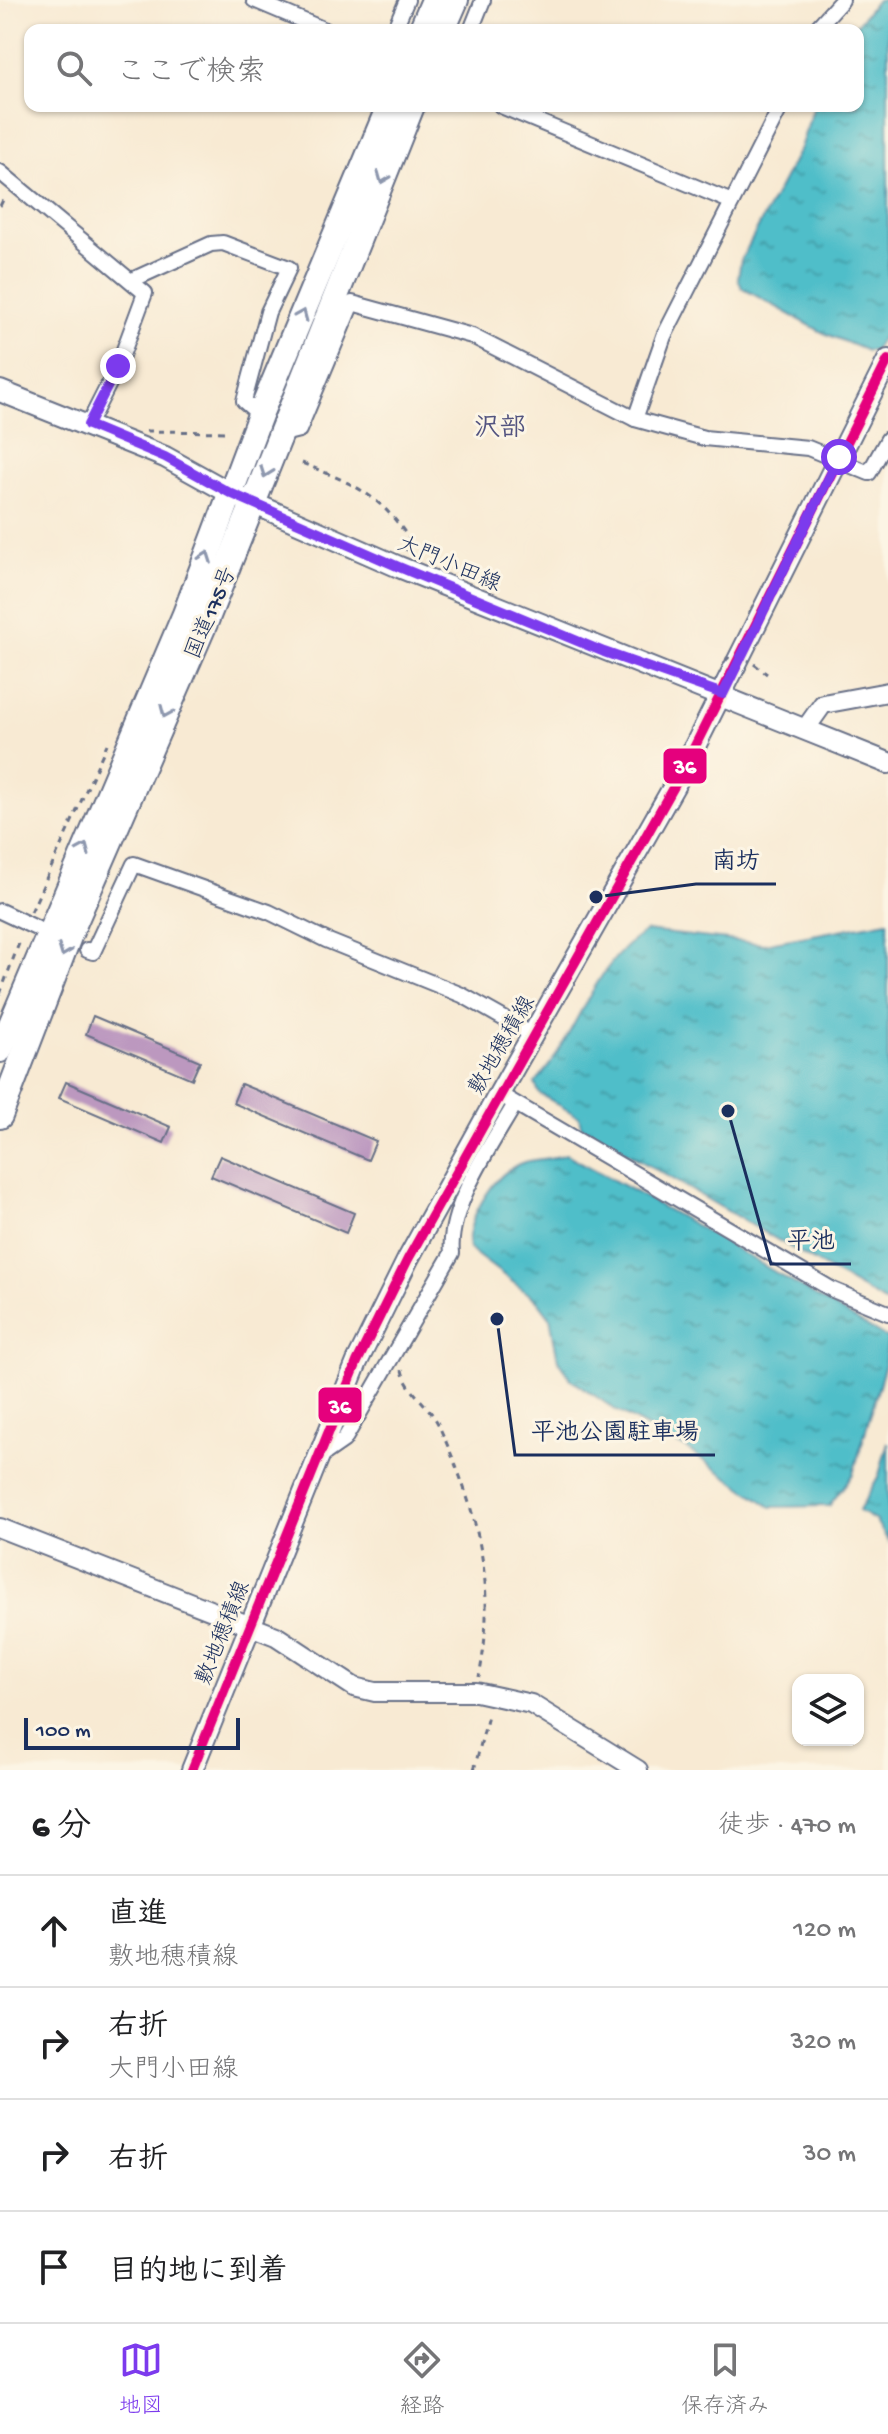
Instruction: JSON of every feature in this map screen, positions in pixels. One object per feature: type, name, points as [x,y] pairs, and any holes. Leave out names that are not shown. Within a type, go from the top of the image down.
[{"type":"highway","points":[[424,24],[434,0]]},
{"type":"highway","points":[[446,24],[456,0]]},
{"type":"highway","name":"国道175号","points":[[0,1050],[185,614],[260,415],[386,112]]},
{"type":"highway","name":"国道175号","points":[[0,1116],[72,929],[253,504],[410,112]]},
{"type":"main road","name":"敷地穂積線","points":[[192,1770],[357,1362],[402,1272],[507,1099],[533,1035],[723,694],[888,360]]},
{"type":"main road","name":"大門小田線","points":[[0,391],[165,457],[253,504],[399,567],[604,652],[723,694],[888,763]]},
{"type":"street","points":[[254,0],[311,24]]},
{"type":"street","points":[[397,24],[407,0]]},
{"type":"street","points":[[473,24],[483,0]]},
{"type":"street","points":[[820,24],[842,0]]},
{"type":"street","points":[[515,112],[732,202]]},
{"type":"street","points":[[635,419],[664,336],[778,112]]},
{"type":"street","points":[[0,172],[145,293],[118,366],[88,425]]},
{"type":"street","points":[[132,280],[211,244],[223,243],[289,268],[268,312],[244,401],[260,415]]},
{"type":"street","points":[[279,436],[299,430],[352,303],[472,336],[635,419],[704,438],[808,448],[839,457],[869,473],[888,439]]},
{"type":"street","points":[[806,728],[823,704],[888,692]]},
{"type":"street","points":[[87,950],[93,952],[134,864],[269,912],[326,940],[462,995],[533,1035]]},
{"type":"street","points":[[0,911],[31,926]]},
{"type":"street","points":[[318,1458],[344,1440],[452,1253],[450,1232],[507,1099],[833,1290],[888,1313]]},
{"type":"street","points":[[0,1528],[276,1636],[354,1687],[375,1692],[484,1695],[531,1704],[638,1770]]},
{"type":"path","points":[[114,435],[169,429],[230,432]]},
{"type":"path","points":[[302,463],[356,486],[390,510],[410,540],[399,567]]},
{"type":"path","points":[[726,661],[727,658],[750,661],[767,674]]},
{"type":"path","points":[[0,994],[113,731]]},
{"type":"path","points":[[398,1347],[404,1382],[422,1398],[438,1423],[474,1508],[488,1590],[484,1695],[474,1770]]},
{"type":"water","points":[[877,0],[888,0],[888,328],[874,351],[867,351],[822,332],[742,288],[738,278],[741,260],[800,148],[812,112],[864,112],[864,24],[857,24]]},
{"type":"water","points":[[888,921],[888,1304],[581,1126],[579,1117],[539,1093],[535,1083],[562,1045],[598,982],[627,945],[646,931],[764,944]]},
{"type":"water","points":[[566,1154],[697,1226],[888,1339],[884,1368],[853,1474],[829,1506],[771,1507],[684,1447],[617,1411],[571,1379],[558,1360],[550,1317],[538,1301],[469,1249],[471,1226],[482,1201],[498,1179],[517,1165]]},
{"type":"water","points":[[888,1442],[888,1541],[876,1521],[859,1511],[879,1475]]},
{"type":"building","points":[[93,1016],[200,1061],[192,1079],[86,1034]]},
{"type":"building","points":[[66,1082],[171,1127],[164,1143],[59,1098]]},
{"type":"building","points":[[241,1084],[376,1141],[368,1160],[233,1103]]},
{"type":"building","points":[[220,1156],[354,1213],[346,1233],[211,1176]]},
{"type":"transit line","name":"36","points":[[192,1770],[357,1362],[408,1259],[682,772],[888,360]]},
{"type":"place","name":"南坊","points":[[596,897]]},
{"type":"place","name":"平池","points":[[728,1111]]},
{"type":"place","name":"平池公園駐車場","points":[[497,1319]]},
{"type":"district","name":"沢部","points":[[500,426]]},
{"type":"route","points":[[118,366],[88,425],[165,457],[230,493],[399,567],[604,652],[723,694],[839,457]]}]
